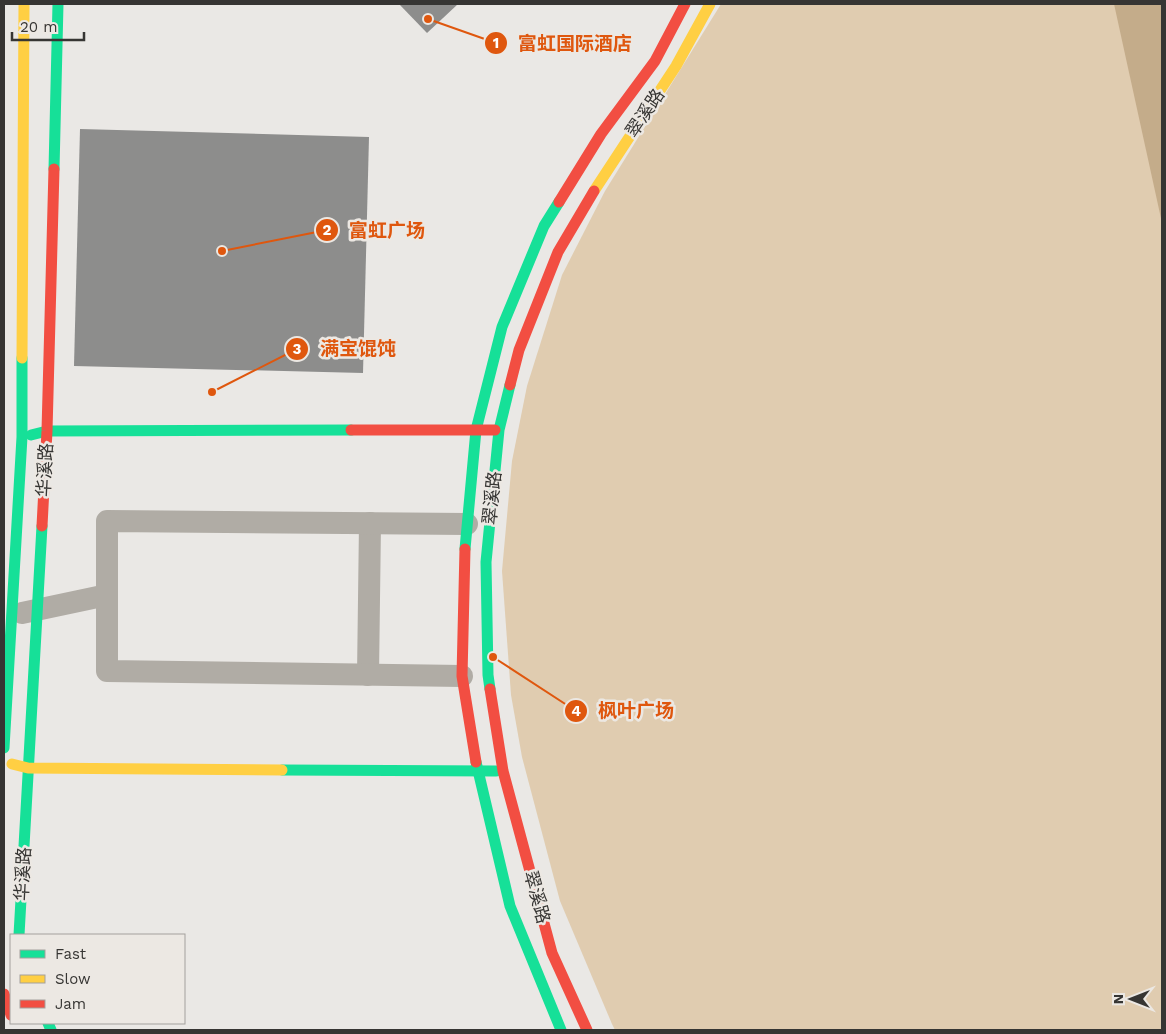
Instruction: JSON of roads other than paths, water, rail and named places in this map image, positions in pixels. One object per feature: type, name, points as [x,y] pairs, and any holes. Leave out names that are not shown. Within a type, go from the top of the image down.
[{"type":"street","name":"华溪路","points":[[4,748],[9,558],[17,438],[24,4]]},
{"type":"street","name":"华溪路","points":[[19,934],[47,431],[58,4]]},
{"type":"street","name":"翠溪路","points":[[561,1030],[510,906],[478,771],[462,676],[464,559],[476,430],[502,327],[544,226],[601,134],[655,61],[685,4]]},
{"type":"street","name":"翠溪路","points":[[587,1030],[552,953],[503,771],[488,675],[486,562],[499,430],[519,350],[558,252],[602,177],[676,66],[710,4]]},
{"type":"street","points":[[17,438],[47,431],[499,430]]},
{"type":"street","points":[[462,676],[107,671],[107,521],[467,524]]},
{"type":"street","points":[[368,675],[370,523]]},
{"type":"street","points":[[9,558],[40,558]]},
{"type":"street","points":[[8,616],[107,595]]},
{"type":"street","points":[[4,762],[28,768],[503,771]]},
{"type":"street","points":[[4,994],[10,1012]]},
{"type":"place","name":"富虹国际酒店","points":[[428,19]]},
{"type":"place","name":"富虹广场","points":[[222,251]]},
{"type":"place","name":"满宝馄饨","points":[[212,392]]},
{"type":"place","name":"枫叶广场","points":[[493,657]]}]
